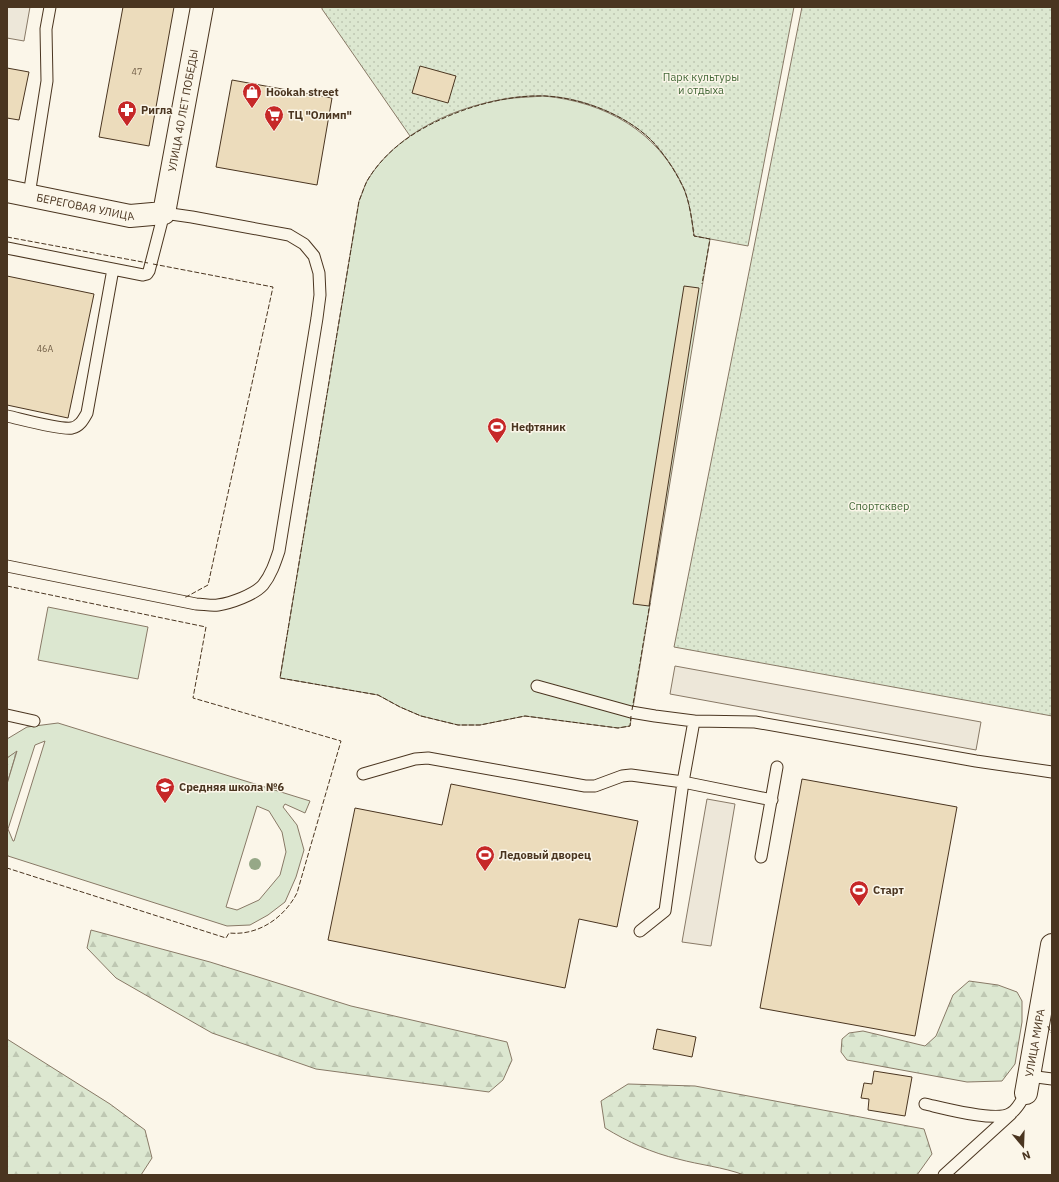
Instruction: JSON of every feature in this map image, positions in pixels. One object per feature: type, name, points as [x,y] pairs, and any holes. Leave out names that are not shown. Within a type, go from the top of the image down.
[{"type":"street","name":"УЛИЦА 40 ЛЕТ ПОБЕДЫ","points":[[164,213],[202,7]]},
{"type":"street","name":"БЕРЕГОВАЯ УЛИЦА","points":[[7,190],[130,216],[164,213]]},
{"type":"street","name":"УЛИЦА МИРА","points":[[1028,1084],[1052,945]]},
{"type":"lane","points":[[29,195],[47,81],[46,29],[50,7]]},
{"type":"lane","points":[[7,248],[143,275],[147,274],[149,271],[164,213],[192,217],[289,235],[304,244],[314,256],[319,272],[320,295],[279,551],[272,571],[262,586],[250,594],[234,601],[217,605],[196,604],[7,566]]},
{"type":"lane","points":[[7,416],[60,428],[72,428],[82,422],[87,413],[114,269]]},
{"type":"lane","points":[[537,686],[631,712],[694,721],[755,722],[976,761],[1052,772]]},
{"type":"lane","points":[[7,715],[34,721]]},
{"type":"lane","points":[[640,931],[665,911],[683,782],[694,721]]},
{"type":"lane","points":[[363,774],[415,758],[428,758],[585,786],[595,786],[622,776],[631,775],[683,782],[772,800]]},
{"type":"lane","points":[[762,857],[777,767]]},
{"type":"lane","points":[[944,1175],[1011,1114],[1018,1106],[1028,1084],[1052,1079]]},
{"type":"lane","points":[[925,1104],[984,1116],[996,1117],[1011,1114]]},
{"type":"green space","name":"Парк культуры и отдыха","points":[[322,7],[794,7],[748,246],[694,236],[692,218],[684,189],[674,169],[660,150],[650,139],[628,122],[601,108],[587,103],[545,96],[527,96],[492,101],[458,112],[410,136]]},
{"type":"green space","name":"Спортсквер","points":[[802,7],[1052,7],[1052,716],[674,647]]},
{"type":"green space","name":"Нефтяник","points":[[544,96],[566,99],[588,105],[608,113],[627,123],[644,136],[660,151],[673,169],[684,189],[692,218],[694,236],[710,239],[630,726],[618,728],[525,716],[480,725],[458,725],[421,716],[378,695],[280,678],[359,201],[366,183],[379,164],[394,148],[431,123],[451,114],[493,101]]},
{"type":"green space","points":[[48,607],[148,627],[138,679],[38,660]]},
{"type":"green space","points":[[58,723],[310,801],[305,813],[285,804],[283,807],[297,825],[304,850],[296,877],[285,902],[268,915],[250,925],[227,926],[8,856],[7,784],[17,751],[7,758],[7,739],[27,727]],"holes":[[[45,741],[14,841],[13,841],[8,829],[35,745]],[[257,806],[269,811],[282,832],[286,852],[280,875],[259,900],[237,910],[226,907]]]},
{"type":"green space","points":[[17,750],[7,784],[7,758]]},
{"type":"green space","points":[[91,930],[210,962],[351,1006],[507,1042],[512,1060],[503,1080],[489,1092],[316,1069],[212,1033],[116,978],[87,948]]},
{"type":"green space","points":[[969,981],[998,985],[1017,992],[1022,1001],[1022,1022],[1015,1064],[1002,1081],[967,1082],[847,1060],[841,1052],[842,1039],[849,1033],[863,1031],[925,1046],[936,1036],[953,995]]},
{"type":"green space","points":[[7,1039],[110,1104],[145,1130],[152,1158],[141,1175],[7,1175]]},
{"type":"green space","points":[[628,1084],[695,1086],[924,1129],[932,1154],[917,1175],[744,1175],[659,1154],[622,1138],[605,1128],[601,1101]]},
{"type":"shaded area","points":[[7,7],[30,7],[24,41],[7,38]]},
{"type":"shaded area","points":[[675,666],[981,722],[976,750],[670,694]]},
{"type":"shaded area","points":[[707,799],[735,804],[711,946],[682,942]]},
{"type":"building","points":[[123,7],[174,7],[149,146],[99,137]]},
{"type":"building","points":[[420,66],[456,76],[448,103],[412,93]]},
{"type":"building","points":[[7,68],[29,72],[19,120],[7,118]]},
{"type":"building","name":"ТЦ \"Олимп\"","points":[[232,80],[332,98],[317,185],[216,167]]},
{"type":"building","points":[[7,276],[94,294],[68,418],[7,405]]},
{"type":"building","points":[[684,286],[699,288],[649,606],[633,604]]},
{"type":"building","name":"Старт","points":[[802,779],[957,807],[915,1036],[760,1008]]},
{"type":"building","name":"Ледовый дворец","points":[[451,784],[638,821],[617,927],[579,919],[565,988],[328,940],[355,808],[442,825]]},
{"type":"building","points":[[657,1029],[696,1037],[692,1057],[653,1049]]},
{"type":"building","points":[[874,1071],[912,1077],[905,1116],[868,1110],[869,1099],[861,1098],[864,1083],[872,1084]]},
{"type":"fence","points":[[631,716],[630,726],[618,728],[525,716],[480,725],[458,725],[421,716],[378,695],[280,678],[359,201],[367,181],[383,159],[403,141],[426,127],[462,111],[485,103],[509,98],[545,96],[573,100],[601,109],[615,115],[640,130],[665,156],[677,176],[688,201],[694,236],[710,239],[702,284]]},
{"type":"fence","points":[[7,237],[148,263]]},
{"type":"fence","points":[[153,264],[273,287],[208,585],[184,597]]},
{"type":"fence","points":[[7,586],[206,627],[193,698],[341,741],[297,893],[285,910],[269,924],[250,932],[229,933],[226,938],[7,868]]},
{"type":"fence","points":[[632,710],[650,603]]},
{"type":"fence","points":[[1048,1026],[1052,1034]]},
{"type":"place","name":"Hookah street","points":[[252,109]]},
{"type":"place","name":"Ригла","points":[[127,127]]},
{"type":"place","name":"ТЦ \"Олимп\"","points":[[274,132]]},
{"type":"place","name":"Нефтяник","points":[[497,444]]},
{"type":"place","name":"Средняя школа №6","points":[[165,804]]},
{"type":"place","name":"Ледовый дворец","points":[[485,872]]},
{"type":"place","name":"Старт","points":[[859,907]]}]
